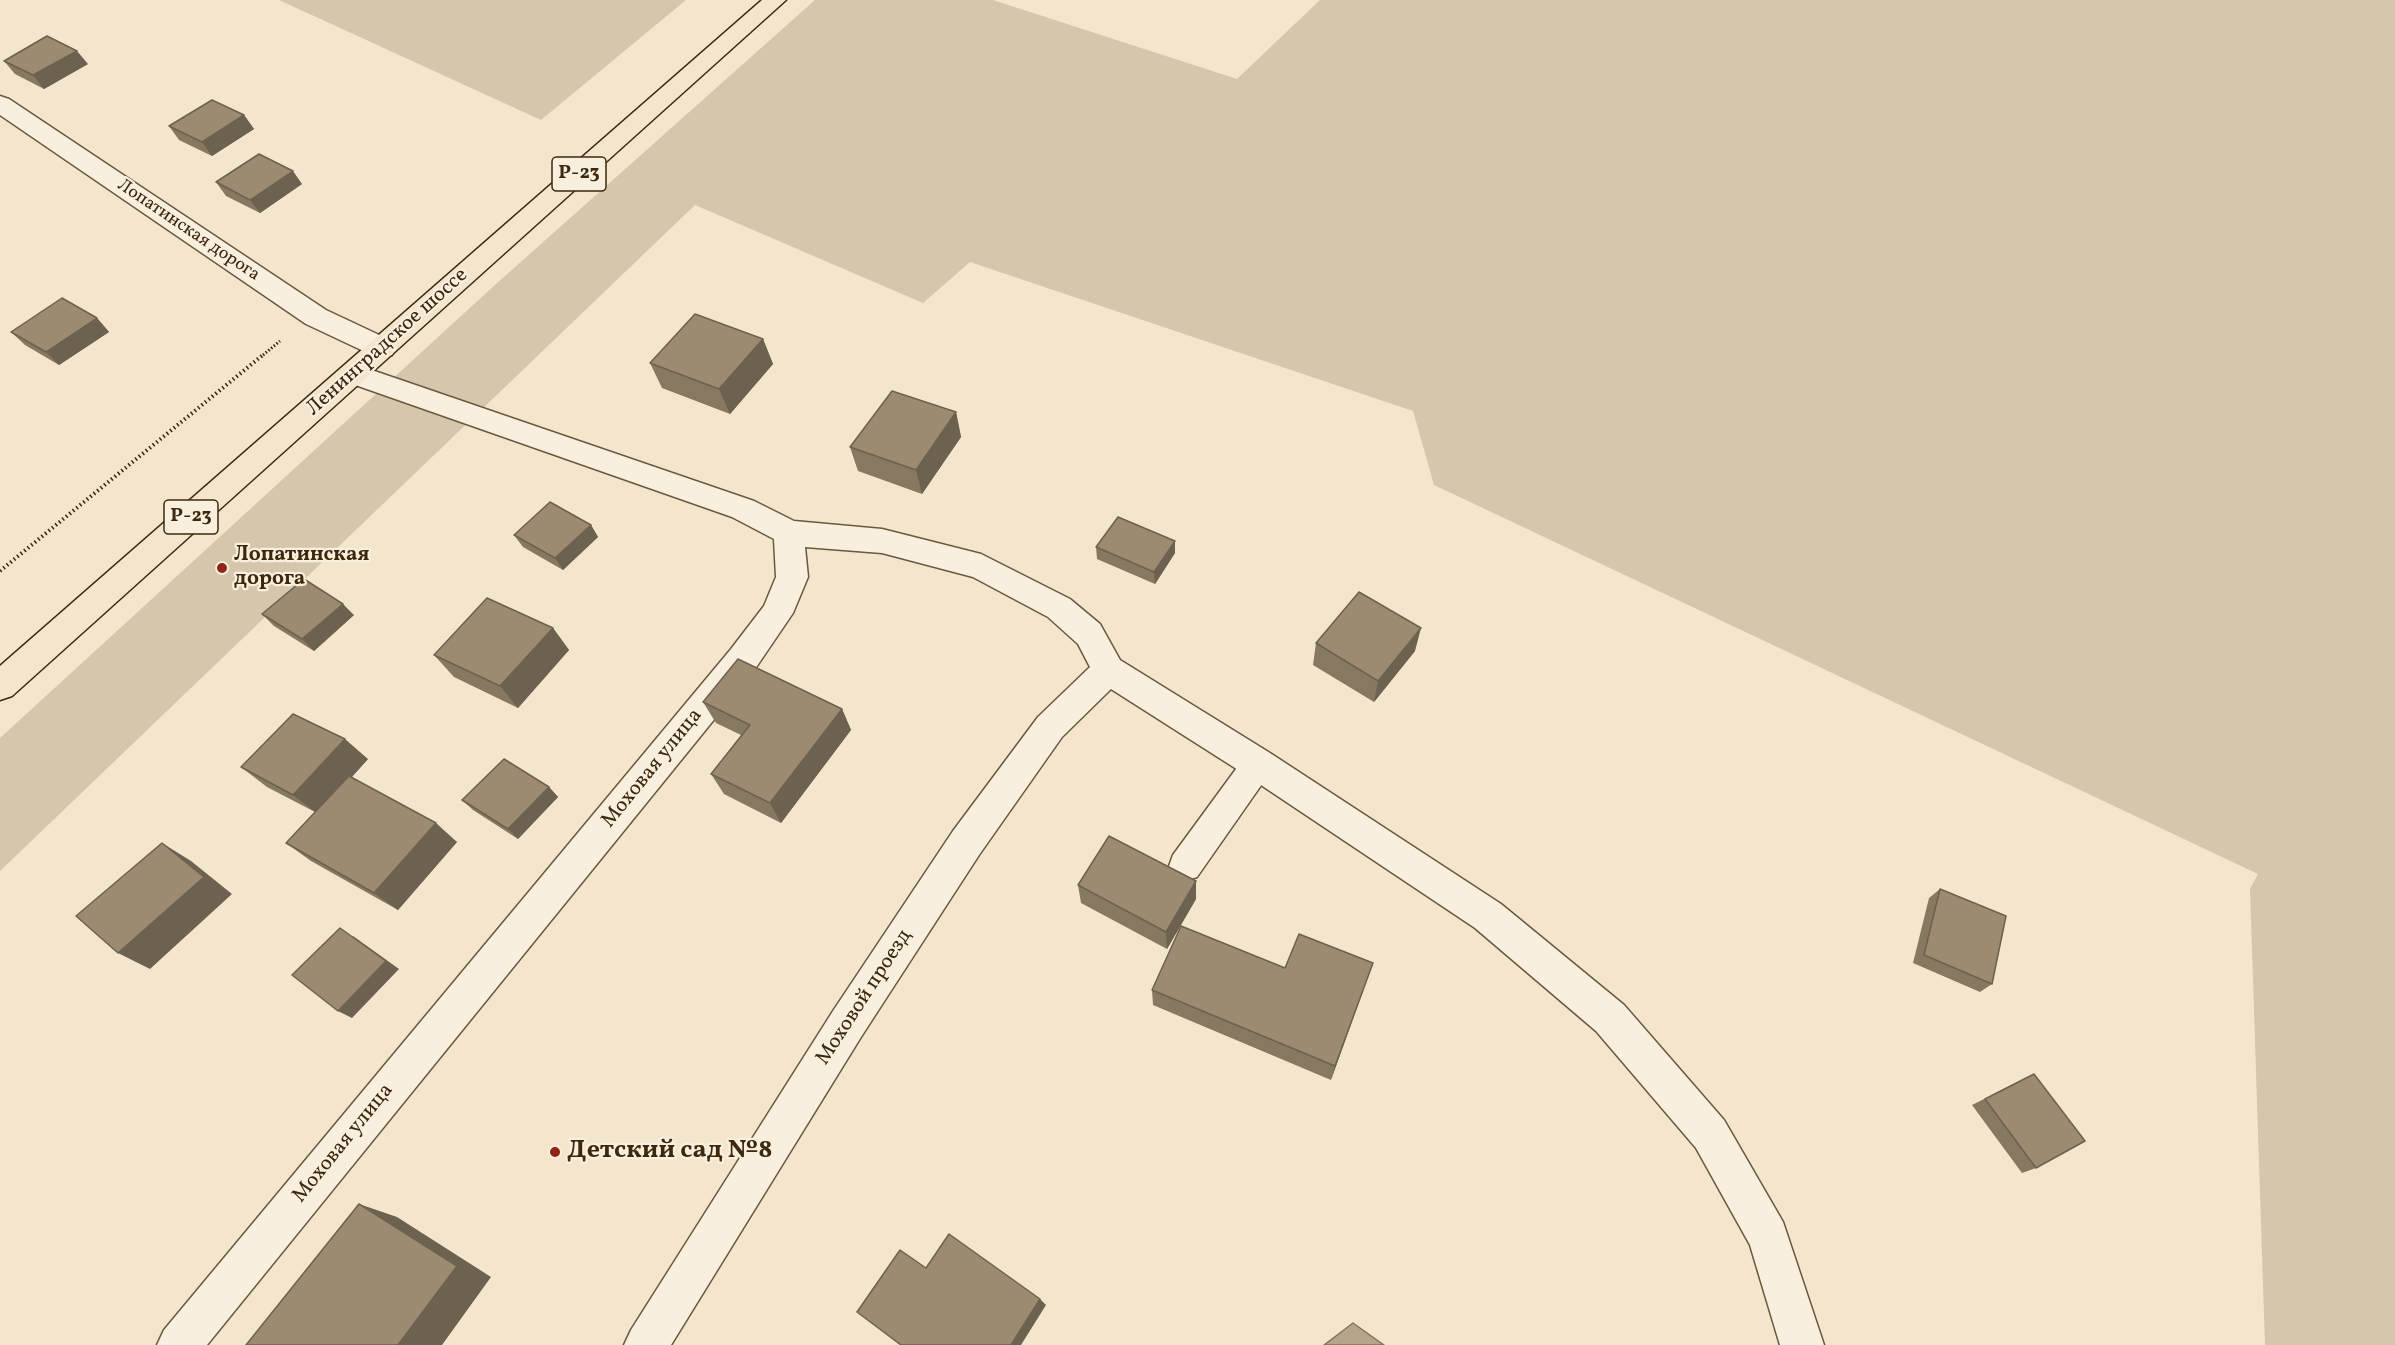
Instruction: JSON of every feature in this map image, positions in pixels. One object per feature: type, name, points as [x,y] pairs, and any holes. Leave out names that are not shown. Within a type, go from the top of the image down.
[{"type":"highway","name":"Ленинградское шоссе","points":[[0,686],[776,0]]},
{"type":"street","name":"Лопатинская дорога","points":[[0,104],[316,317],[382,348]]},
{"type":"street","points":[[354,374],[742,509],[789,533],[882,541],[981,567],[1059,608],[1089,634],[1108,670],[1258,764],[1488,916],[1610,1018],[1710,1134],[1768,1237],[1802,1345]]},
{"type":"street","name":"Моховая улица","points":[[179,1345],[743,659],[777,613],[792,577],[789,533]]},
{"type":"street","name":"Моховой проезд","points":[[646,1345],[847,1024],[966,843],[1050,727],[1108,670]]},
{"type":"lane","points":[[1185,866],[1258,764]]},
{"type":"path","points":[[0,571],[273,346],[316,317]]},
{"type":"shaded area","points":[[279,0],[686,0],[541,120]]},
{"type":"shaded area","points":[[815,0],[993,0],[1237,79],[1320,0],[2395,0],[2395,1345],[2265,1345],[2250,889],[2258,874],[1434,485],[1413,411],[970,262],[923,303],[695,205],[0,871],[0,738],[496,284]]},
{"type":"shaded area","points":[[1353,1323],[1384,1345],[1324,1345]]},
{"type":"building","points":[[47,36],[77,51],[33,75],[4,61]]},
{"type":"building","points":[[212,100],[244,115],[202,142],[169,126]]},
{"type":"building","points":[[259,154],[293,171],[250,200],[216,182]]},
{"type":"building","points":[[62,298],[97,318],[46,352],[11,332]]},
{"type":"building","points":[[695,314],[763,339],[719,389],[650,363]]},
{"type":"building","points":[[892,391],[956,412],[916,470],[850,447]]},
{"type":"building","points":[[550,502],[591,525],[555,558],[514,535]]},
{"type":"building","points":[[1118,517],[1175,541],[1154,572],[1096,547]]},
{"type":"building","points":[[304,579],[343,604],[302,639],[262,614]]},
{"type":"building","points":[[1359,592],[1421,628],[1378,681],[1316,643]]},
{"type":"building","points":[[487,598],[553,628],[500,686],[434,655]]},
{"type":"building","points":[[738,659],[842,709],[770,803],[711,774],[750,725],[703,702]]},
{"type":"building","points":[[293,714],[345,739],[293,795],[241,767]]},
{"type":"building","points":[[504,759],[549,787],[508,829],[462,800]]},
{"type":"building","points":[[349,776],[436,823],[374,893],[286,843]]},
{"type":"building","points":[[1109,836],[1196,881],[1166,932],[1078,885]]},
{"type":"building","points":[[162,843],[204,877],[118,953],[76,916]]},
{"type":"building","points":[[1940,889],[2006,916],[1992,984],[1924,955]]},
{"type":"building","points":[[1181,926],[1285,968],[1299,934],[1373,963],[1335,1066],[1152,990]]},
{"type":"building","points":[[340,928],[386,961],[338,1011],[292,975]]},
{"type":"building","points":[[2034,1074],[2085,1141],[2036,1168],[1985,1099]]},
{"type":"building","points":[[359,1204],[457,1266],[398,1345],[246,1345]]},
{"type":"building","points":[[949,1234],[1040,1299],[1011,1345],[901,1345],[857,1312],[900,1250],[926,1268]]},
{"type":"place","name":"Лопатинcкая дорога","points":[[222,568]]},
{"type":"place","name":"Детский сад №8","points":[[555,1152]]}]
